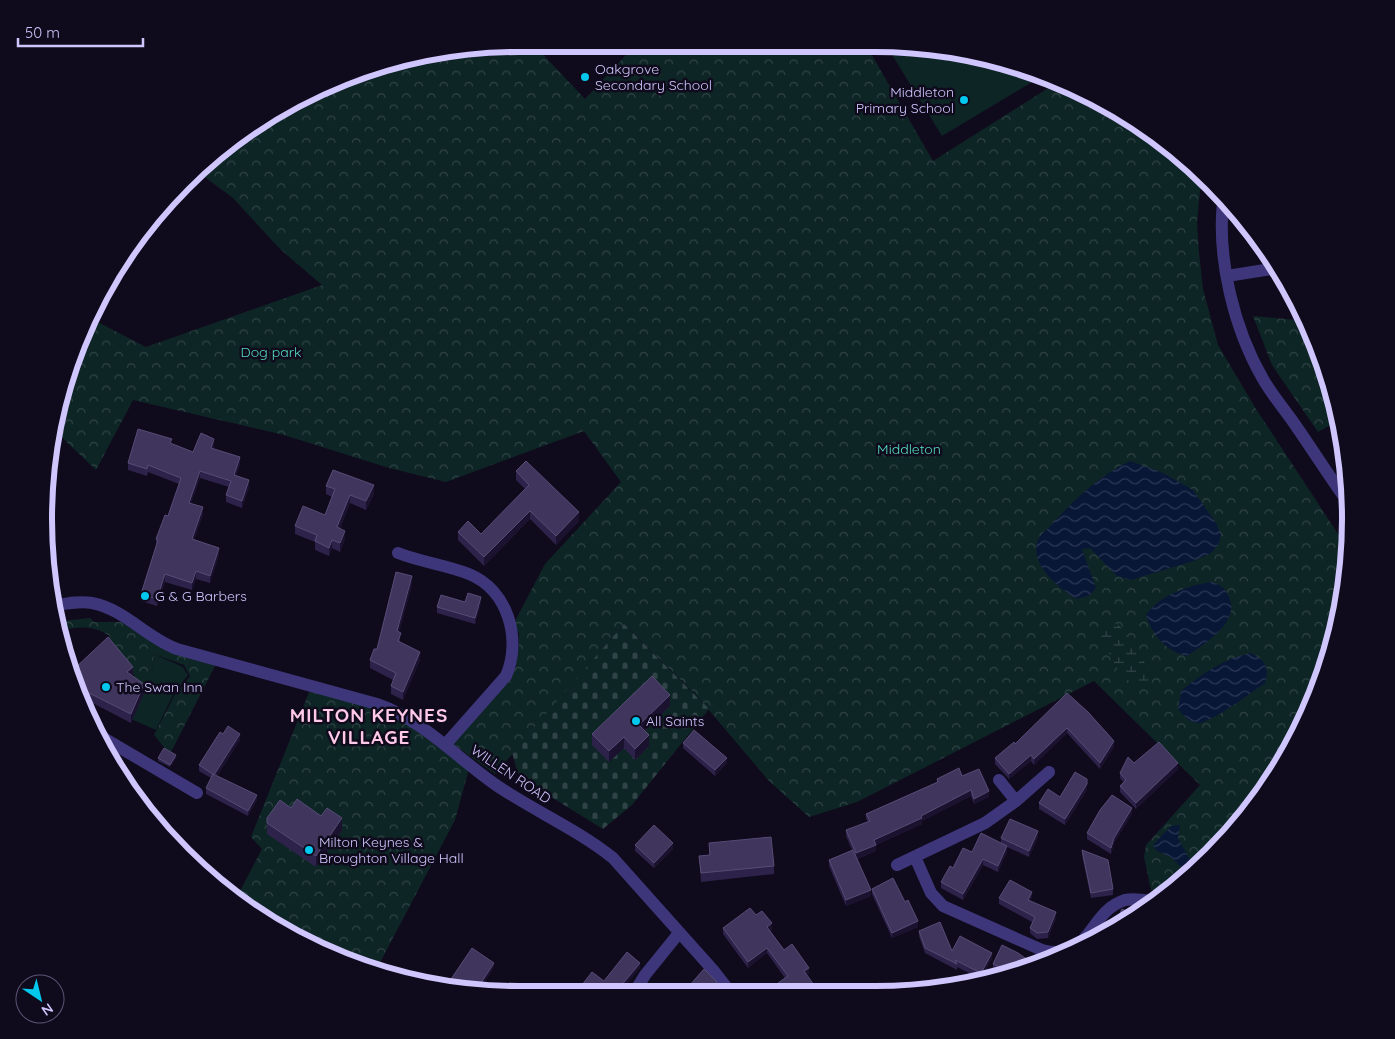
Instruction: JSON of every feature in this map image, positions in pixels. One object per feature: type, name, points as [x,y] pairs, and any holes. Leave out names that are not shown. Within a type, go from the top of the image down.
[{"type":"street","points":[[1222,207],[1221,222],[1227,276],[1238,320],[1263,379],[1342,493]]},
{"type":"street","points":[[1227,276],[1270,269]]},
{"type":"street","points":[[398,553],[468,574],[482,581],[499,600],[508,614],[513,632],[511,663],[506,676],[445,745]]},
{"type":"street","name":"WILLEN ROAD","points":[[60,605],[93,603],[121,615],[158,640],[177,649],[390,708],[415,723],[497,786],[603,850],[624,869],[726,986]]},
{"type":"street","points":[[109,741],[197,794]]},
{"type":"street","points":[[897,865],[985,823],[1016,801],[1049,772]]},
{"type":"street","points":[[999,780],[1016,801]]},
{"type":"street","points":[[915,857],[931,893],[943,906],[1050,953]]},
{"type":"street","points":[[1087,935],[1106,911],[1115,905],[1133,899],[1145,901]]},
{"type":"street","points":[[638,986],[679,933]]},
{"type":"green space","name":"Middleton","points":[[541,52],[585,99],[629,52],[870,52],[933,161],[1050,87],[1082,101],[1135,131],[1160,149],[1201,184],[1197,222],[1199,253],[1203,289],[1218,345],[1256,409],[1342,540],[1339,580],[1327,640],[1318,670],[1294,726],[1264,779],[1246,804],[1206,850],[1160,890],[1151,890],[1144,857],[1146,845],[1200,785],[1094,681],[857,802],[809,817],[769,781],[697,696],[624,624],[495,774],[453,744],[515,669],[519,634],[514,623],[545,564],[621,482],[584,431],[446,482],[389,468],[284,435],[133,400],[96,470],[60,435],[77,369],[97,322],[146,347],[322,285],[280,249],[233,198],[203,176],[260,131],[313,101],[369,77],[428,61],[459,56],[489,53]]},
{"type":"green space","points":[[891,52],[936,56],[967,61],[1035,80],[942,136]]},
{"type":"green space","points":[[1253,316],[1297,320],[1318,369],[1333,423],[1318,432],[1272,365]]},
{"type":"green space","points":[[61,429],[64,432],[56,458]]},
{"type":"green space","points":[[90,618],[94,622],[121,622],[216,664],[171,752],[168,752],[154,735],[174,696],[190,676],[184,665],[154,654],[152,669],[136,683],[129,682],[135,676],[107,644],[110,636],[98,630],[87,628],[65,630],[63,621]]},
{"type":"green space","points":[[624,624],[709,709],[632,805],[603,829],[519,777],[512,753]]},
{"type":"green space","points":[[1110,624],[1117,624],[1122,628],[1146,665],[1150,676],[1147,684],[1138,684],[1130,681],[1123,676],[1113,661],[1101,636],[1103,628]]},
{"type":"green space","points":[[154,654],[183,667],[188,675],[173,695],[156,730],[131,719],[144,693],[136,683],[152,669]]},
{"type":"green space","points":[[312,685],[400,713],[470,765],[455,820],[379,965],[313,938],[286,924],[237,892],[241,889],[262,849],[251,837]]},
{"type":"water","points":[[1130,461],[1161,472],[1193,490],[1216,523],[1221,535],[1218,545],[1211,553],[1193,561],[1131,580],[1117,576],[1090,548],[1082,549],[1096,588],[1090,595],[1077,599],[1062,589],[1041,567],[1036,549],[1038,540],[1088,488]]},
{"type":"water","points":[[1212,582],[1218,584],[1226,591],[1231,606],[1230,615],[1211,639],[1187,656],[1179,654],[1161,641],[1152,629],[1146,615],[1159,602],[1176,592]]},
{"type":"water","points":[[1250,653],[1263,661],[1265,665],[1267,673],[1265,683],[1231,707],[1203,722],[1197,723],[1186,718],[1178,709],[1181,691],[1222,663]]},
{"type":"water","points":[[1180,825],[1178,838],[1191,864],[1184,870],[1171,857],[1157,851],[1153,845],[1171,826]]},
{"type":"building","points":[[138,429],[172,439],[170,443],[193,452],[201,433],[214,439],[211,448],[240,457],[234,475],[249,480],[242,501],[226,495],[231,481],[200,471],[189,503],[203,507],[192,539],[219,548],[210,576],[196,571],[192,583],[165,574],[157,599],[141,594],[158,540],[156,539],[165,515],[168,516],[181,478],[148,465],[147,469],[128,463]]},
{"type":"building","points":[[526,461],[579,512],[556,536],[530,511],[484,557],[458,532],[468,521],[481,534],[529,485],[516,471]]},
{"type":"building","points":[[333,470],[374,485],[366,501],[350,495],[337,527],[345,531],[340,543],[332,540],[329,548],[315,541],[317,535],[295,526],[303,506],[325,515],[335,489],[326,486]]},
{"type":"building","points":[[396,572],[412,576],[397,631],[401,633],[398,641],[420,652],[403,692],[391,686],[396,673],[370,660],[374,649],[377,649]]},
{"type":"building","points":[[468,593],[481,597],[475,618],[437,607],[441,595],[465,602]]},
{"type":"building","name":"The Swan Inn","points":[[108,637],[133,667],[127,672],[144,684],[131,714],[85,691],[76,667]]},
{"type":"building","name":"All Saints","points":[[652,676],[670,695],[639,725],[649,735],[635,749],[624,737],[609,751],[592,734]]},
{"type":"building","points":[[1067,693],[1088,712],[1114,741],[1100,763],[1067,728],[1034,759],[1031,755],[1009,774],[995,758],[1014,742],[1015,744]]},
{"type":"building","points":[[228,726],[240,734],[214,775],[199,765],[220,732],[223,734]]},
{"type":"building","points":[[694,730],[727,758],[715,770],[683,743]]},
{"type":"building","points":[[1159,742],[1178,763],[1136,803],[1120,786],[1126,780],[1120,773],[1128,757],[1134,763]]},
{"type":"building","points":[[164,748],[176,755],[170,765],[158,758]]},
{"type":"building","points":[[959,768],[962,776],[979,769],[989,791],[974,799],[971,790],[921,816],[922,818],[874,840],[876,845],[856,853],[846,830],[870,821],[866,814],[938,782],[937,779]]},
{"type":"building","points":[[1075,772],[1087,779],[1087,784],[1065,819],[1039,803],[1048,789],[1060,797]]},
{"type":"building","points":[[213,774],[257,795],[248,811],[206,788]]},
{"type":"building","points":[[1112,795],[1132,808],[1114,838],[1111,848],[1087,833],[1100,810]]},
{"type":"building","name":"Milton Keynes & Broughton Village Hall","points":[[297,799],[321,816],[327,808],[342,818],[316,856],[267,823],[267,818],[280,800],[291,808]]},
{"type":"building","points":[[1010,819],[1038,831],[1029,851],[1001,838]]},
{"type":"building","points":[[654,825],[673,843],[654,863],[635,845]]},
{"type":"building","points":[[981,833],[1007,846],[998,866],[983,859],[963,894],[941,882],[950,866],[953,868],[963,848],[972,852]]},
{"type":"building","points":[[771,837],[774,866],[701,873],[699,856],[710,855],[709,843]]},
{"type":"building","points":[[853,850],[871,890],[846,900],[829,860]]},
{"type":"building","points":[[1082,850],[1108,860],[1113,889],[1091,893]]},
{"type":"building","points":[[893,878],[905,902],[908,900],[918,921],[892,933],[872,889]]},
{"type":"building","points":[[1010,880],[1032,892],[1028,900],[1056,912],[1048,932],[1037,933],[1030,928],[1035,917],[999,898]]},
{"type":"building","points":[[750,908],[756,915],[762,911],[772,923],[767,927],[784,950],[792,944],[809,968],[804,971],[815,986],[774,986],[788,976],[767,948],[748,962],[723,928]]},
{"type":"building","points":[[1122,909],[1128,912],[1118,919]]},
{"type":"building","points":[[940,922],[952,951],[960,936],[992,953],[981,973],[955,960],[957,964],[925,948],[919,931]]},
{"type":"building","points":[[1002,945],[1029,961],[1003,969],[993,964]]},
{"type":"building","points":[[472,948],[494,963],[480,985],[449,981]]},
{"type":"building","points":[[627,952],[640,963],[621,986],[581,986],[592,972],[604,981]]},
{"type":"building","points":[[704,969],[717,982],[713,986],[689,986]]},
{"type":"place","name":"Oakgrove Secondary School","points":[[585,77]]},
{"type":"place","name":"Middleton Primary School","points":[[964,100]]},
{"type":"place","name":"G & G Barbers","points":[[145,596]]},
{"type":"place","name":"The Swan Inn","points":[[106,687]]},
{"type":"place","name":"All Saints","points":[[636,721]]},
{"type":"place","name":"Milton Keynes & Broughton Village Hall","points":[[309,850]]},
{"type":"district","name":"MILTON KEYNES VILLAGE","points":[[369,726]]},
{"type":"park label","name":"Dog park","points":[[271,352]]}]
